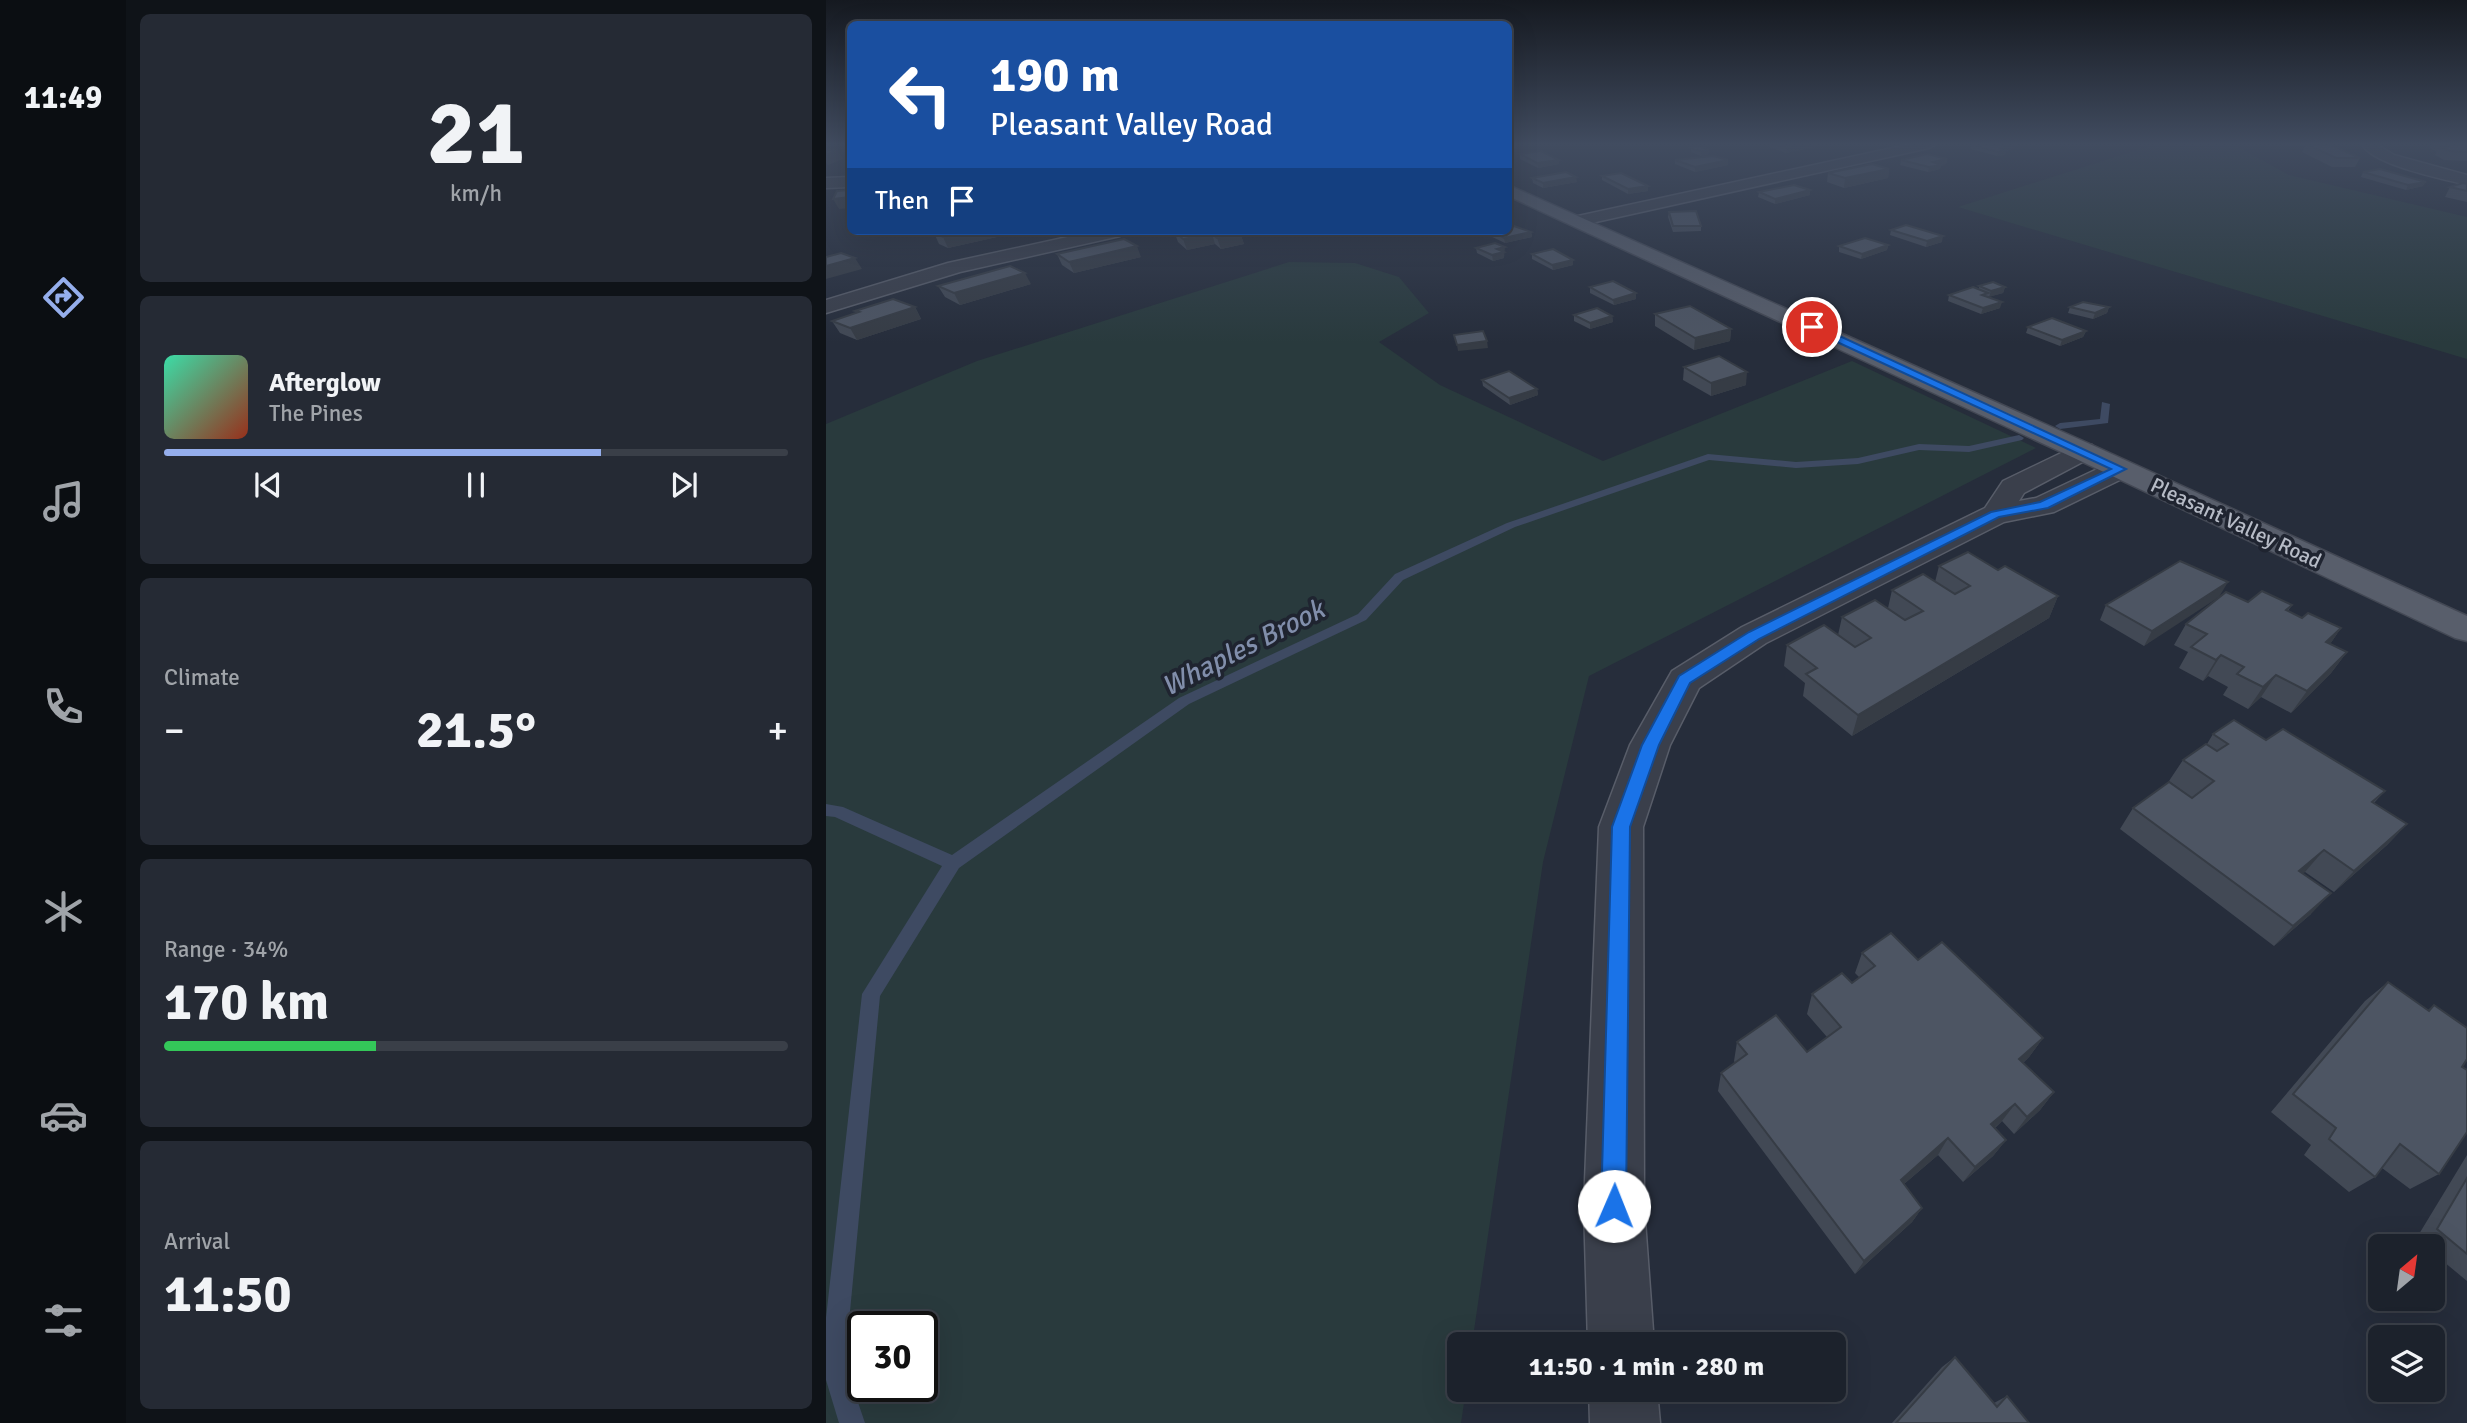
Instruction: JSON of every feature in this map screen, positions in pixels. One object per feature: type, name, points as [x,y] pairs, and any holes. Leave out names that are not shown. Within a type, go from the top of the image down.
[{"type":"main road","name":"Pleasant Valley Road","points":[[1554,210],[2467,630]]},
{"type":"street","points":[[1578,221],[1626,210]]},
{"type":"street","points":[[826,307],[955,268],[1102,235]]},
{"type":"street","points":[[1996,514],[2013,487],[2082,451]]},
{"type":"street","points":[[1620,1332],[1614,1206],[1621,827],[1650,745],[1685,680],[1754,635],[1996,514],[2044,506],[2120,469]]},
{"type":"street","points":[[1624,1402],[1625,1423]]},
{"type":"shaded area","points":[[1969,210],[2439,210],[2467,217],[2467,359]]},
{"type":"shaded area","points":[[1289,262],[1355,263],[1399,277],[1429,313],[1379,342],[1440,385],[1603,461],[1852,361],[2036,448],[1589,676],[1543,862],[1474,1332],[1447,1332],[1447,1402],[1464,1402],[1461,1423],[826,1423],[826,424],[977,361]]},
{"type":"building","points":[[1696,211],[1701,226],[1673,226],[1669,212]]},
{"type":"building","points":[[1512,225],[1531,232],[1504,238],[1498,235],[1512,235]]},
{"type":"building","points":[[1906,225],[1943,236],[1927,241],[1891,230]]},
{"type":"building","points":[[1178,235],[1206,235],[1183,239]]},
{"type":"building","points":[[1865,238],[1888,245],[1862,254],[1839,246]]},
{"type":"building","points":[[1124,239],[1137,246],[1069,262],[1057,254]]},
{"type":"building","points":[[1495,243],[1505,247],[1497,249],[1504,252],[1492,255],[1476,248]]},
{"type":"building","points":[[1553,249],[1573,260],[1552,265],[1532,254]]},
{"type":"building","points":[[841,253],[855,258],[826,266],[826,257]]},
{"type":"building","points":[[1010,266],[1025,273],[954,293],[938,286]]},
{"type":"building","points":[[1613,281],[1636,293],[1613,300],[1590,287]]},
{"type":"building","points":[[1993,282],[2005,287],[1991,291],[1979,286]]},
{"type":"building","points":[[1973,287],[1988,293],[1982,295],[2002,302],[1983,308],[1949,295]]},
{"type":"building","points":[[893,299],[915,307],[850,328],[832,321],[859,312],[855,311]]},
{"type":"building","points":[[2083,302],[2109,307],[2095,313],[2070,307]]},
{"type":"building","points":[[1690,306],[1731,329],[1695,338],[1655,314]]},
{"type":"building","points":[[1597,308],[1612,316],[1590,323],[1574,315]]},
{"type":"building","points":[[2052,318],[2086,331],[2062,340],[2028,327]]},
{"type":"building","points":[[1483,331],[1487,341],[1457,345],[1454,335]]},
{"type":"building","points":[[1719,356],[1747,372],[1711,383],[1684,367]]},
{"type":"building","points":[[1509,371],[1537,389],[1509,398],[1482,380]]},
{"type":"building","points":[[1968,552],[1998,570],[2005,566],[2058,596],[1858,715],[1806,674],[1817,668],[1787,645],[1824,625],[1855,647],[1871,638],[1842,617],[1875,600],[1905,620],[1923,611],[1892,590],[1923,574],[1955,594],[1970,586],[1939,566]]},
{"type":"building","points":[[2180,561],[2228,582],[2152,631],[2106,605]]},
{"type":"building","points":[[2262,591],[2292,605],[2286,610],[2302,618],[2308,613],[2341,628],[2326,642],[2347,652],[2307,691],[2276,675],[2263,687],[2237,674],[2244,667],[2221,655],[2216,660],[2191,647],[2207,634],[2186,624],[2226,592],[2248,602]]},
{"type":"building","points":[[2234,720],[2266,740],[2283,729],[2385,791],[2372,802],[2407,824],[2354,871],[2324,850],[2299,871],[2331,893],[2293,926],[2133,808],[2169,782],[2192,798],[2214,781],[2183,760],[2206,744],[2217,751],[2228,744],[2213,734]]},
{"type":"building","points":[[1891,933],[1918,960],[1942,942],[2043,1038],[2019,1059],[2054,1092],[2027,1117],[2015,1104],[1991,1124],[2006,1140],[1975,1167],[1948,1138],[1901,1180],[1922,1208],[1864,1261],[1721,1073],[1747,1054],[1737,1042],[1776,1015],[1807,1052],[1841,1027],[1812,994],[1842,973],[1852,983],[1875,966],[1862,953]]},
{"type":"building","points":[[2388,982],[2429,1011],[2434,1005],[2467,1028],[2467,1059],[2462,1067],[2467,1070],[2467,1132],[2439,1174],[2400,1144],[2375,1177],[2329,1139],[2336,1128],[2293,1094]]},
{"type":"building","points":[[2467,1178],[2467,1254],[2437,1229]]},
{"type":"building","points":[[1955,1357],[1997,1407],[2007,1396],[2029,1423],[1896,1423]]},
{"type":"waterway","name":"Whaples Brook","points":[[2060,426],[2105,421],[2105,404]]},
{"type":"waterway","name":"Whaples Brook","points":[[953,863],[1184,701],[1362,617],[1399,577],[1511,525],[1708,457],[1796,465],[1858,461],[1919,447],[1969,449],[2019,438]]},
{"type":"waterway","points":[[826,810],[837,811],[953,863]]},
{"type":"waterway","name":"Whaples Brook","points":[[852,1423],[833,1364],[871,994],[953,863]]},
{"type":"route","points":[[1614,1206],[1621,827],[1650,745],[1685,680],[1754,635],[1996,514],[2044,506],[2120,469],[1812,327]]}]
